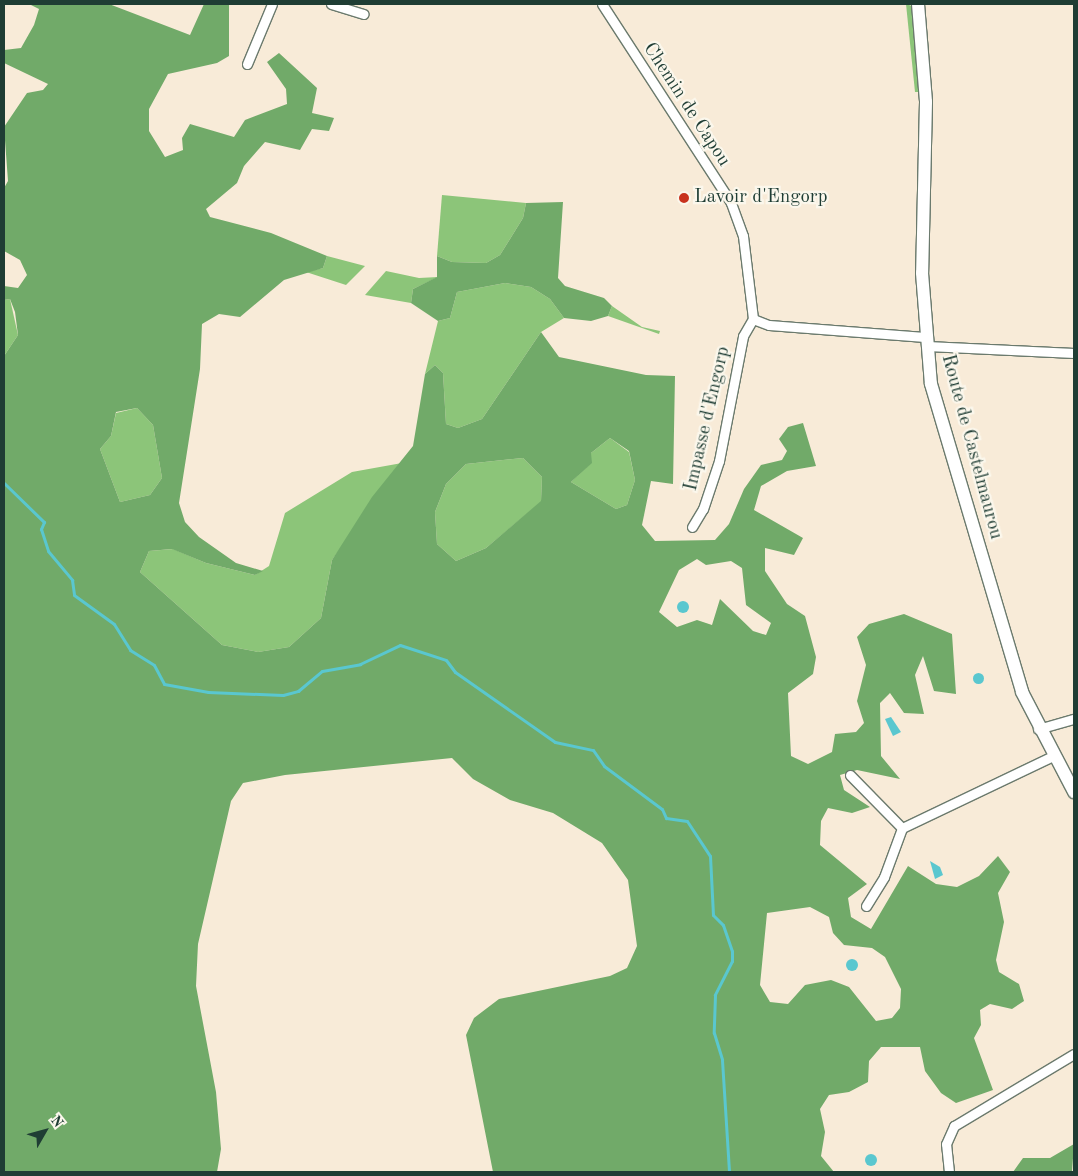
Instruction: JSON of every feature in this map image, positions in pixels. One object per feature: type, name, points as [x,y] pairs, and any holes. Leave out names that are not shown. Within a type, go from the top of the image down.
[{"type":"street","points":[[247,64],[272,4]]},
{"type":"street","points":[[331,4],[362,14]]},
{"type":"street","name":"Chemin de Capou","points":[[602,4],[731,203],[743,236],[753,319]]},
{"type":"street","name":"Route de Castelmaurou","points":[[918,4],[926,102],[921,230],[926,342],[932,384],[968,514],[1022,692],[1038,729],[1074,792]]},
{"type":"street","points":[[753,319],[769,325],[926,342],[1074,353]]},
{"type":"street","name":"Impasse d'Engorp","points":[[692,527],[703,509],[718,461],[743,336],[753,319]]},
{"type":"street","points":[[1038,729],[1074,719]]},
{"type":"street","points":[[866,906],[884,877],[902,828],[1053,756]]},
{"type":"street","points":[[850,775],[902,828]]},
{"type":"street","points":[[949,1172],[946,1144],[954,1126],[1074,1054]]},
{"type":"green space","points":[[29,4],[109,4],[190,35],[204,4],[229,4],[229,56],[217,63],[168,74],[149,109],[149,131],[165,157],[183,150],[182,138],[190,124],[234,137],[245,120],[287,104],[286,89],[267,62],[279,53],[317,88],[312,113],[334,118],[329,131],[312,129],[300,150],[265,142],[244,166],[237,183],[206,209],[210,217],[271,233],[327,256],[323,268],[284,280],[240,317],[219,314],[202,324],[200,369],[179,503],[185,522],[199,537],[236,563],[263,571],[255,575],[206,563],[172,549],[149,551],[140,572],[222,645],[258,652],[289,647],[321,618],[332,560],[372,497],[413,446],[425,374],[435,365],[443,373],[446,424],[458,428],[482,419],[541,332],[559,357],[646,375],[675,376],[673,484],[651,481],[642,525],[655,541],[715,540],[729,524],[744,489],[761,465],[782,460],[787,451],[779,439],[788,427],[803,423],[816,466],[787,471],[761,486],[754,510],[803,538],[794,555],[765,548],[765,571],[787,604],[805,616],[816,657],[813,674],[788,693],[791,756],[808,764],[832,752],[835,734],[856,732],[864,723],[857,701],[866,665],[857,637],[869,624],[904,614],[952,634],[956,694],[934,691],[923,656],[915,675],[924,714],[904,713],[890,693],[880,703],[881,756],[900,779],[857,770],[840,775],[844,790],[870,807],[852,813],[828,808],[821,821],[820,845],[867,884],[848,898],[851,917],[871,929],[908,866],[936,884],[957,887],[979,876],[998,856],[1010,872],[998,893],[1004,922],[996,960],[999,972],[1019,984],[1024,1001],[1012,1009],[990,1004],[980,1010],[981,1025],[974,1038],[993,1090],[956,1103],[941,1093],[925,1071],[920,1047],[881,1047],[869,1061],[868,1082],[849,1092],[829,1095],[820,1109],[825,1132],[821,1156],[834,1172],[493,1172],[466,1035],[474,1018],[499,999],[610,976],[627,968],[637,946],[628,880],[602,843],[553,813],[510,800],[473,779],[452,758],[285,775],[243,783],[231,801],[198,944],[196,986],[216,1092],[221,1149],[217,1172],[4,1172],[4,356],[18,335],[15,312],[10,299],[4,300],[4,286],[18,288],[27,275],[20,260],[4,251],[4,188],[8,181],[4,127],[27,93],[43,90],[48,84],[4,63],[4,50],[21,48],[34,25],[39,9]],"holes":[[[137,408],[153,425],[162,478],[150,495],[120,502],[100,449],[111,436],[116,412]],[[610,438],[629,451],[635,480],[627,505],[616,509],[571,482],[592,463],[591,453]],[[523,458],[542,477],[541,501],[486,548],[456,561],[437,544],[435,512],[446,484],[466,464]],[[697,559],[706,565],[731,561],[742,568],[746,605],[771,623],[766,635],[753,631],[720,599],[712,625],[697,620],[677,627],[659,612],[679,570]],[[810,907],[829,917],[833,933],[844,945],[872,948],[885,957],[901,989],[900,1008],[892,1018],[876,1021],[849,987],[831,980],[805,985],[788,1004],[770,1002],[760,985],[767,913]]]},
{"type":"green space","points":[[906,4],[912,6],[920,92],[915,92]]},
{"type":"green space","points":[[442,195],[526,203],[523,218],[500,255],[486,263],[452,262],[437,256]]},
{"type":"green space","points":[[563,202],[558,278],[565,286],[604,298],[612,306],[608,316],[591,321],[564,318],[550,299],[531,287],[505,283],[457,292],[450,318],[438,321],[411,303],[413,289],[437,277],[437,256],[452,262],[486,263],[500,255],[523,218],[526,203]]},
{"type":"green space","points":[[327,256],[365,266],[346,285],[306,272],[323,268]]},
{"type":"green space","points":[[386,271],[419,278],[438,277],[413,289],[411,303],[365,295]]},
{"type":"green space","points":[[505,283],[531,287],[550,299],[564,318],[541,332],[482,419],[458,428],[446,424],[443,373],[435,365],[425,374],[438,321],[450,318],[457,292]]},
{"type":"green space","points":[[10,299],[18,335],[4,356],[4,300]]},
{"type":"green space","points":[[612,306],[642,327],[660,331],[659,334],[608,316]]},
{"type":"green space","points":[[137,408],[153,425],[162,478],[150,495],[120,502],[100,449],[111,436],[116,413]]},
{"type":"green space","points":[[610,438],[629,452],[635,480],[627,505],[616,509],[571,482],[591,463],[591,453]]},
{"type":"green space","points":[[523,458],[542,477],[541,502],[486,548],[456,561],[437,544],[435,512],[446,484],[466,464]]},
{"type":"green space","points":[[402,463],[332,560],[321,618],[289,647],[258,652],[222,645],[140,572],[149,551],[173,549],[206,563],[255,575],[269,566],[285,513],[352,472]]},
{"type":"green space","points":[[1074,1144],[1072,1172],[1013,1172],[1023,1158],[1050,1158]]},
{"type":"water","points":[[681,601],[685,601],[689,607],[685,613],[681,613],[677,609],[677,605]]},
{"type":"water","points":[[978,672],[984,678],[978,684],[972,678]]},
{"type":"water","points":[[891,717],[901,732],[893,736],[885,719]]},
{"type":"water","points":[[930,861],[940,867],[943,875],[935,879]]},
{"type":"water","points":[[854,959],[857,960],[857,970],[850,971],[847,970],[846,963],[847,960]]},
{"type":"water","points":[[873,1154],[876,1155],[876,1165],[869,1166],[866,1165],[865,1158],[866,1155]]},
{"type":"waterway","points":[[4,483],[44,522],[41,529],[48,551],[72,580],[74,595],[114,624],[130,650],[154,665],[164,684],[208,692],[283,695],[298,691],[322,671],[360,664],[400,645],[446,660],[455,672],[555,742],[593,750],[604,766],[662,809],[666,818],[687,821],[710,856],[713,915],[723,925],[732,951],[732,961],[715,995],[714,1033],[722,1060],[729,1172]]},
{"type":"place","name":"Lavoir d'Engorp","points":[[684,198]]}]
